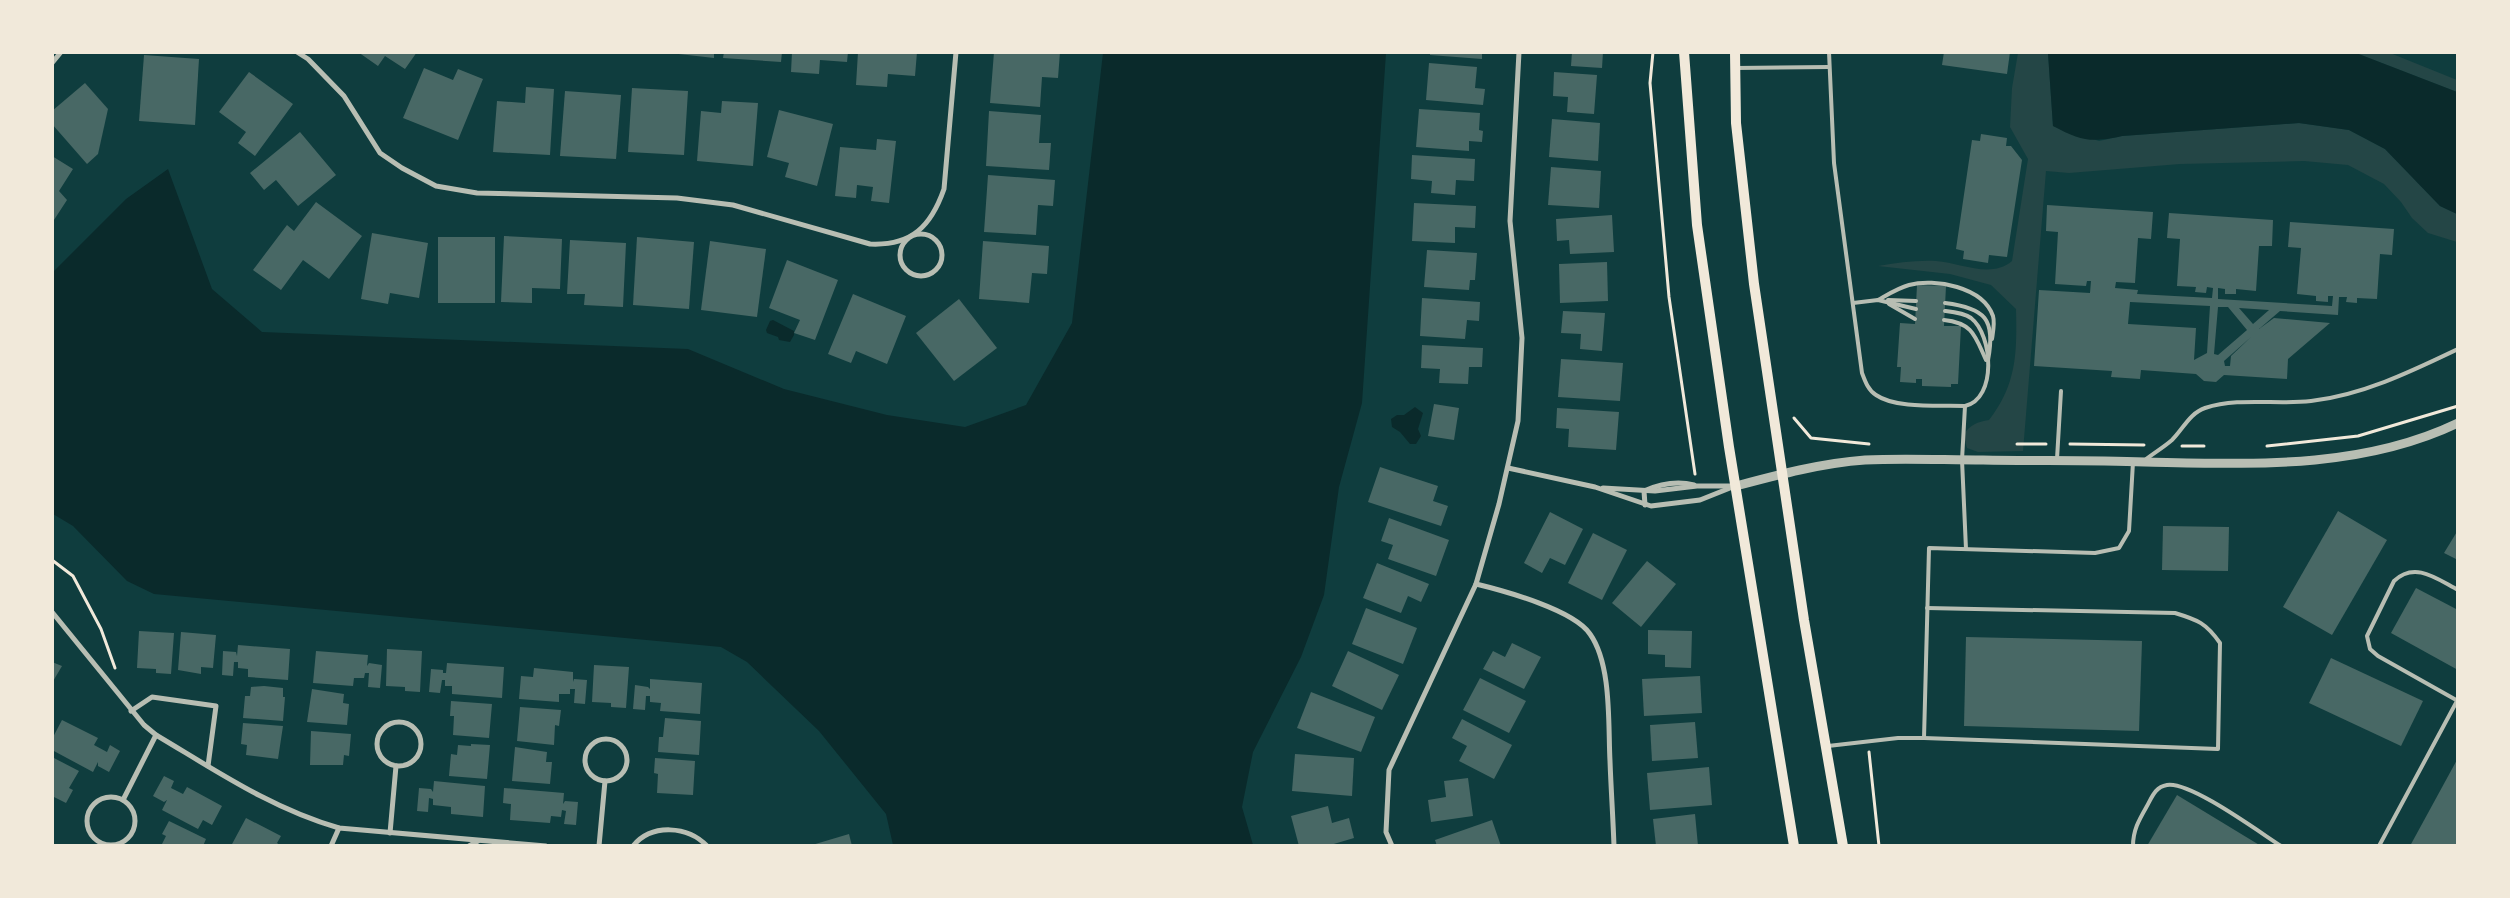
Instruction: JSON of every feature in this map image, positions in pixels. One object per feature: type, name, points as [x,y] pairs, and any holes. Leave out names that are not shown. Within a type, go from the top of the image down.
[{"type":"main road","points":[[1684,52],[1697,225],[1736,486],[1794,846]]},
{"type":"main road","points":[[1735,52],[1736,123],[1754,284],[1782,474],[1842,846]]},
{"type":"street","points":[[52,62],[60,52]]},
{"type":"street","points":[[297,52],[308,59],[344,96],[380,153],[402,168],[436,186],[477,193],[677,198],[733,205],[870,244],[898,242],[915,235],[929,236],[940,246],[942,252],[939,267],[928,276],[914,276],[903,268],[899,255],[904,242],[915,235],[926,225],[938,208],[944,189],[956,52]]},
{"type":"street","points":[[1392,846],[1386,832],[1389,770],[1476,584],[1508,468],[1518,421],[1522,338],[1510,221],[1519,52]]},
{"type":"street","points":[[1595,487],[1645,505],[1660,507],[1700,500],[1736,486],[1782,474],[1864,460],[2138,462],[2243,465],[2298,463],[2354,455],[2409,442],[2458,424]]},
{"type":"street","points":[[1508,468],[1595,487],[1644,492],[1697,486],[1736,486]]},
{"type":"street","points":[[1644,492],[1645,505]]},
{"type":"street","points":[[1476,584],[1507,592],[1570,617],[1590,633],[1598,650],[1609,700],[1614,846]]},
{"type":"street","points":[[52,612],[131,711],[156,735],[280,807],[308,819],[339,828],[546,846]]},
{"type":"street","points":[[131,711],[152,698],[216,706],[208,766]]},
{"type":"street","points":[[393,722],[401,722],[415,728],[421,742],[417,757],[412,762],[396,766],[383,760],[376,746],[380,731],[393,722]]},
{"type":"street","points":[[123,800],[156,735]]},
{"type":"street","points":[[608,739],[622,746],[627,761],[620,776],[604,781],[590,773],[585,758],[587,750],[592,744],[608,739]]},
{"type":"street","points":[[390,833],[396,766]]},
{"type":"street","points":[[599,846],[604,781]]},
{"type":"street","points":[[116,798],[123,800],[134,813],[135,821],[131,836],[117,845],[101,843],[94,839],[87,825],[90,810],[101,800],[116,798]]},
{"type":"street","points":[[331,846],[339,828]]},
{"type":"street","points":[[634,846],[652,831],[663,830],[686,833],[697,837],[707,846]]},
{"type":"street","points":[[469,846],[482,840],[490,841],[500,846]]},
{"type":"lane","points":[[1829,52],[1834,163],[1862,372],[1871,391],[1884,400],[1965,406],[1980,399],[1985,391],[1994,318],[1990,308],[1979,297],[1959,288],[1917,284],[1900,289],[1878,300]]},
{"type":"lane","points":[[1735,68],[1829,67]]},
{"type":"lane","points":[[1853,303],[1878,300],[1916,301]]},
{"type":"lane","points":[[1878,300],[1916,309]]},
{"type":"lane","points":[[1884,301],[1915,319]]},
{"type":"lane","points":[[1945,303],[1965,305],[1981,313],[1989,324],[1992,339]]},
{"type":"lane","points":[[1945,311],[1966,315],[1976,324],[1986,350],[1988,365]]},
{"type":"lane","points":[[1944,320],[1961,323],[1971,330],[1988,365]]},
{"type":"lane","points":[[1924,738],[1929,548],[2095,553],[2119,548],[2129,531],[2138,462],[2164,446],[2191,417],[2204,409],[2260,401],[2311,401],[2364,389],[2418,369],[2458,349]]},
{"type":"lane","points":[[2057,461],[2061,390]]},
{"type":"lane","points":[[1965,406],[1962,460],[1966,549]]},
{"type":"lane","points":[[2379,846],[2457,701],[2378,656],[2370,649],[2367,636],[2394,580],[2401,574],[2414,571],[2429,574],[2458,590]]},
{"type":"lane","points":[[1826,746],[1868,741],[1924,738],[2218,748],[2220,643],[2211,630],[2200,620],[2175,613],[1927,608]]},
{"type":"lane","points":[[2133,846],[2136,824],[2156,789],[2167,785],[2176,785],[2194,791],[2281,846]]},
{"type":"path","points":[[1653,52],[1650,83],[1669,297],[1697,486]]},
{"type":"path","points":[[2266,447],[2358,436],[2458,406]]},
{"type":"path","points":[[1794,418],[1811,438],[1879,445]]},
{"type":"path","points":[[2011,444],[2210,447]]},
{"type":"path","points":[[52,560],[72,576],[101,629],[118,675]]},
{"type":"path","points":[[1868,741],[1879,846]]},
{"type":"shaded area","points":[[1103,53],[1386,53],[1362,403],[1339,487],[1324,595],[1301,657],[1253,752],[1242,807],[1253,845],[893,845],[886,814],[819,731],[747,662],[721,647],[154,594],[127,581],[73,526],[53,514],[53,272],[126,199],[168,169],[212,289],[262,332],[688,349],[784,389],[887,415],[965,427],[1026,405],[1072,323]]},
{"type":"shaded area","points":[[2018,53],[2048,53],[2053,126],[2099,141],[2122,136],[2299,123],[2349,130],[2385,149],[2440,206],[2457,214],[2457,242],[2428,233],[2412,218],[2401,202],[2384,184],[2348,165],[2304,161],[2180,164],[2069,173],[2046,171],[2023,451],[1978,452],[1967,448],[1963,435],[1974,424],[1989,420],[2005,394],[2010,380],[2015,354],[2016,309],[1991,285],[1950,274],[1878,266],[1914,261],[1936,261],[1975,268],[1995,269],[2012,261],[2028,159],[2010,127],[2012,88]]},
{"type":"shaded area","points":[[2048,53],[2356,53],[2457,92],[2457,214],[2440,206],[2385,149],[2349,130],[2299,123],[2122,136],[2102,140],[2079,138],[2071,135],[2053,126]]},
{"type":"shaded area","points":[[2356,53],[2390,53],[2457,80],[2457,92]]},
{"type":"shaded area","points":[[773,320],[794,331],[790,342],[779,340],[778,337],[767,333],[766,330],[770,321]]},
{"type":"shaded area","points":[[1415,407],[1423,413],[1418,429],[1421,436],[1416,444],[1410,444],[1400,432],[1392,427],[1391,419],[1397,415],[1404,415]]},
{"type":"building","points":[[358,52],[417,52],[405,69],[385,56],[378,66]]},
{"type":"building","points":[[661,52],[714,52],[714,58]]},
{"type":"building","points":[[724,52],[782,52],[781,62],[723,58]]},
{"type":"building","points":[[792,52],[848,52],[847,62],[820,60],[819,74],[791,72]]},
{"type":"building","points":[[858,52],[917,52],[915,76],[888,74],[887,87],[856,85]]},
{"type":"building","points":[[994,52],[1060,52],[1058,78],[1042,77],[1040,107],[990,103]]},
{"type":"building","points":[[1430,52],[1482,52],[1482,59],[1430,55]]},
{"type":"building","points":[[1572,52],[1603,52],[1602,68],[1571,66]]},
{"type":"building","points":[[1944,52],[2010,52],[2007,74],[1942,65]]},
{"type":"building","points":[[144,55],[199,59],[195,125],[139,121]]},
{"type":"building","points":[[1429,63],[1477,67],[1475,88],[1485,89],[1483,105],[1426,100]]},
{"type":"building","points":[[424,68],[453,80],[458,69],[483,79],[458,140],[403,118]]},
{"type":"building","points":[[249,72],[293,104],[255,156],[238,143],[246,132],[219,112]]},
{"type":"building","points":[[1554,72],[1597,75],[1594,114],[1567,112],[1568,97],[1553,96]]},
{"type":"building","points":[[85,83],[108,109],[98,154],[87,164],[52,124],[52,111]]},
{"type":"building","points":[[526,87],[554,89],[550,155],[493,152],[497,101],[525,103]]},
{"type":"building","points":[[632,88],[688,91],[684,155],[628,152]]},
{"type":"building","points":[[565,91],[621,95],[616,159],[560,156]]},
{"type":"building","points":[[722,101],[758,103],[753,166],[697,161],[701,111],[721,113]]},
{"type":"building","points":[[1419,109],[1480,113],[1479,130],[1483,131],[1482,142],[1469,141],[1469,151],[1416,147]]},
{"type":"building","points":[[779,110],[833,124],[817,186],[785,177],[789,163],[767,157]]},
{"type":"building","points":[[989,111],[1041,115],[1039,143],[1051,143],[1049,170],[986,166]]},
{"type":"building","points":[[1552,119],[1600,123],[1598,161],[1549,157]]},
{"type":"building","points":[[300,132],[336,175],[298,206],[276,180],[264,190],[250,173]]},
{"type":"building","points":[[1981,134],[2007,138],[2006,146],[2011,146],[2022,160],[2007,257],[1989,255],[1988,263],[1963,259],[1964,251],[1956,249],[1972,140],[1980,141]]},
{"type":"building","points":[[877,139],[896,141],[889,203],[871,201],[873,187],[857,185],[856,198],[835,196],[840,147],[876,150]]},
{"type":"building","points":[[1412,155],[1475,159],[1474,181],[1456,180],[1455,195],[1431,193],[1432,181],[1411,179]]},
{"type":"building","points":[[52,156],[73,169],[59,191],[67,200],[52,223]]},
{"type":"building","points":[[1551,167],[1601,171],[1599,208],[1548,205]]},
{"type":"building","points":[[988,175],[1055,180],[1053,206],[1038,205],[1036,235],[984,232]]},
{"type":"building","points":[[316,202],[362,236],[329,279],[303,260],[281,290],[253,270],[287,225],[294,231]]},
{"type":"building","points":[[1414,203],[1476,206],[1475,228],[1455,227],[1455,243],[1412,241]]},
{"type":"building","points":[[2047,205],[2153,212],[2151,239],[2138,238],[2135,283],[2116,282],[2115,288],[2138,290],[2137,294],[2212,298],[2213,288],[2207,287],[2206,293],[2195,292],[2196,287],[2177,286],[2180,239],[2167,238],[2169,213],[2273,220],[2272,246],[2259,246],[2256,291],[2236,289],[2236,294],[2225,294],[2225,289],[2218,288],[2218,299],[2332,306],[2333,296],[2328,296],[2328,302],[2316,301],[2316,296],[2297,294],[2301,248],[2288,247],[2290,222],[2394,229],[2392,255],[2380,254],[2377,299],[2357,298],[2357,303],[2346,302],[2347,297],[2339,297],[2338,315],[2280,311],[2259,329],[2274,318],[2330,323],[2288,359],[2287,379],[2224,375],[2216,382],[2204,381],[2196,374],[2141,370],[2140,379],[2111,377],[2112,371],[2034,366],[2039,290],[2090,293],[2091,281],[2087,281],[2086,286],[2055,284],[2058,232],[2046,231]],"holes":[[[2130,302],[2210,306],[2207,353],[2194,360],[2196,328],[2128,324]],[[2218,307],[2228,307],[2247,330],[2218,355],[2214,354]],[[2239,308],[2269,310],[2253,324]],[[2251,337],[2231,356],[2230,366],[2225,366],[2224,361]]]},
{"type":"building","points":[[1612,215],[1614,252],[1570,254],[1569,240],[1557,241],[1556,219]]},
{"type":"building","points":[[372,233],[428,243],[419,298],[390,293],[388,304],[361,299]]},
{"type":"building","points":[[504,236],[562,239],[560,289],[532,288],[532,303],[501,302]]},
{"type":"building","points":[[438,237],[495,237],[495,303],[438,303]]},
{"type":"building","points":[[637,237],[694,242],[689,309],[633,305]]},
{"type":"building","points":[[570,240],[626,243],[623,307],[584,305],[585,294],[567,294]]},
{"type":"building","points":[[710,241],[766,249],[757,317],[701,310]]},
{"type":"building","points":[[983,241],[1049,246],[1047,274],[1032,273],[1029,303],[979,299]]},
{"type":"building","points":[[1427,250],[1477,253],[1475,280],[1470,280],[1469,290],[1424,287]]},
{"type":"building","points":[[787,260],[838,280],[815,340],[794,333],[800,320],[769,308]]},
{"type":"building","points":[[1607,262],[1608,301],[1560,303],[1559,264]]},
{"type":"building","points":[[1917,285],[1946,286],[1944,326],[1961,326],[1958,384],[1951,384],[1951,387],[1922,386],[1922,379],[1916,379],[1916,383],[1900,382],[1901,367],[1897,367],[1900,323],[1915,324]]},
{"type":"building","points":[[853,294],[906,316],[887,364],[856,351],[851,363],[828,354]]},
{"type":"building","points":[[1422,298],[1480,302],[1479,321],[1467,320],[1465,339],[1420,336]]},
{"type":"building","points":[[959,299],[997,348],[954,381],[916,333]]},
{"type":"building","points":[[1563,311],[1605,313],[1602,351],[1580,349],[1581,334],[1561,333]]},
{"type":"building","points":[[1422,345],[1483,348],[1482,367],[1469,367],[1468,384],[1439,383],[1440,369],[1421,368]]},
{"type":"building","points":[[1561,359],[1623,363],[1620,401],[1558,397]]},
{"type":"building","points":[[1434,404],[1459,408],[1454,440],[1428,436]]},
{"type":"building","points":[[1557,408],[1619,412],[1616,450],[1568,447],[1569,429],[1556,428]]},
{"type":"building","points":[[1380,467],[1438,486],[1433,501],[1448,506],[1441,526],[1368,502]]},
{"type":"building","points":[[2338,511],[2387,540],[2332,635],[2283,607]]},
{"type":"building","points":[[1550,512],[1583,529],[1565,565],[1550,558],[1542,573],[1524,563]]},
{"type":"building","points":[[1389,518],[1449,540],[1436,576],[1388,559],[1393,545],[1381,541]]},
{"type":"building","points":[[2163,526],[2229,527],[2228,571],[2162,570]]},
{"type":"building","points":[[2458,530],[2458,560],[2444,553]]},
{"type":"building","points":[[1593,533],[1627,550],[1602,600],[1568,583]]},
{"type":"building","points":[[1647,561],[1676,584],[1641,627],[1612,603]]},
{"type":"building","points":[[1377,563],[1429,584],[1421,602],[1408,596],[1401,613],[1363,598]]},
{"type":"building","points":[[2416,588],[2458,610],[2458,670],[2391,633]]},
{"type":"building","points":[[1366,608],[1417,628],[1403,664],[1352,644]]},
{"type":"building","points":[[1648,630],[1692,631],[1691,668],[1665,667],[1665,655],[1648,654]]},
{"type":"building","points":[[139,631],[174,633],[171,674],[156,673],[156,669],[137,668]]},
{"type":"building","points":[[181,632],[216,635],[213,668],[201,667],[201,674],[178,670]]},
{"type":"building","points":[[1966,637],[2142,641],[2139,731],[1964,726]]},
{"type":"building","points":[[1512,643],[1541,657],[1524,689],[1483,669],[1493,651],[1505,657]]},
{"type":"building","points":[[238,645],[290,649],[288,680],[248,677],[248,669],[238,668],[238,662],[234,662],[233,676],[222,675],[223,651],[236,652],[237,656]]},
{"type":"building","points":[[387,649],[422,651],[420,692],[405,691],[405,687],[386,686]]},
{"type":"building","points":[[316,651],[368,655],[367,666],[369,663],[382,665],[380,688],[368,687],[369,673],[365,673],[364,678],[354,678],[353,686],[313,683]]},
{"type":"building","points":[[1348,651],[1399,675],[1382,710],[1332,686]]},
{"type":"building","points":[[2331,658],[2423,701],[2401,746],[2309,703]]},
{"type":"building","points":[[52,662],[62,666],[52,683]]},
{"type":"building","points":[[447,663],[504,667],[502,698],[452,694],[452,686],[445,686],[445,680],[442,680],[440,693],[429,692],[431,669],[443,670],[443,673],[446,673]]},
{"type":"building","points":[[594,665],[629,667],[626,708],[611,707],[611,703],[592,702]]},
{"type":"building","points":[[534,668],[573,672],[573,682],[574,679],[587,680],[585,704],[574,703],[575,689],[570,689],[570,694],[559,694],[559,702],[519,699],[521,676],[533,677]]},
{"type":"building","points":[[1700,676],[1702,713],[1644,716],[1642,679]]},
{"type":"building","points":[[1480,678],[1526,701],[1509,733],[1463,710]]},
{"type":"building","points":[[650,679],[702,683],[700,714],[660,711],[661,703],[650,702],[650,696],[646,696],[645,710],[633,709],[635,685],[650,689]]},
{"type":"building","points":[[251,687],[283,688],[283,697],[285,697],[283,721],[243,718],[245,696],[250,696]]},
{"type":"building","points":[[312,689],[344,694],[343,703],[349,704],[347,725],[307,722]]},
{"type":"building","points":[[1311,692],[1375,717],[1361,752],[1297,728]]},
{"type":"building","points":[[451,701],[492,704],[489,738],[453,735],[454,716],[450,716]]},
{"type":"building","points":[[520,707],[561,710],[559,726],[555,725],[554,745],[517,741]]},
{"type":"building","points":[[665,718],[701,721],[699,755],[658,752],[659,737],[663,737]]},
{"type":"building","points":[[1462,719],[1512,745],[1494,779],[1459,761],[1467,746],[1452,738]]},
{"type":"building","points":[[62,720],[98,738],[94,745],[107,752],[110,745],[120,751],[109,772],[98,766],[98,762],[93,772],[52,750],[52,739]]},
{"type":"building","points":[[1695,722],[1698,758],[1652,761],[1650,725]]},
{"type":"building","points":[[243,723],[283,726],[278,759],[246,755],[247,745],[241,744]]},
{"type":"building","points":[[311,731],[351,734],[349,756],[344,755],[343,765],[310,765]]},
{"type":"building","points":[[471,744],[490,745],[487,779],[449,776],[451,754],[457,755],[458,745],[471,746]]},
{"type":"building","points":[[515,747],[547,752],[546,762],[552,762],[550,784],[512,781]]},
{"type":"building","points":[[1295,754],[1354,758],[1352,796],[1292,791]]},
{"type":"building","points":[[52,757],[79,771],[69,788],[73,790],[66,803],[52,796]]},
{"type":"building","points":[[655,758],[695,761],[693,795],[657,793],[658,774],[654,773]]},
{"type":"building","points":[[2458,758],[2458,846],[2410,846]]},
{"type":"building","points":[[1709,767],[1712,805],[1650,810],[1647,773]]},
{"type":"building","points":[[164,776],[174,781],[171,788],[183,794],[187,787],[222,806],[212,825],[203,820],[198,829],[162,810],[167,800],[164,802],[153,796]]},
{"type":"building","points":[[1468,778],[1473,816],[1431,822],[1428,800],[1446,797],[1444,781]]},
{"type":"building","points":[[434,781],[485,786],[483,817],[451,814],[451,807],[433,805],[433,799],[429,798],[428,812],[417,811],[419,788],[431,789],[433,792]]},
{"type":"building","points":[[504,788],[564,793],[563,804],[565,801],[578,802],[576,825],[564,824],[566,811],[562,810],[561,817],[551,816],[550,823],[510,820],[511,804],[503,803]]},
{"type":"building","points":[[2177,795],[2261,846],[2147,846]]},
{"type":"building","points":[[1328,806],[1332,823],[1349,818],[1354,838],[1327,846],[1299,846],[1291,816]]},
{"type":"building","points":[[1695,814],[1698,846],[1656,846],[1653,819]]},
{"type":"building","points":[[246,818],[281,836],[277,843],[281,846],[231,846]]},
{"type":"building","points":[[1492,820],[1501,846],[1437,846],[1435,840]]},
{"type":"building","points":[[169,821],[206,839],[203,846],[161,846],[166,836],[162,834]]},
{"type":"building","points":[[849,834],[852,846],[812,846],[812,845]]}]
